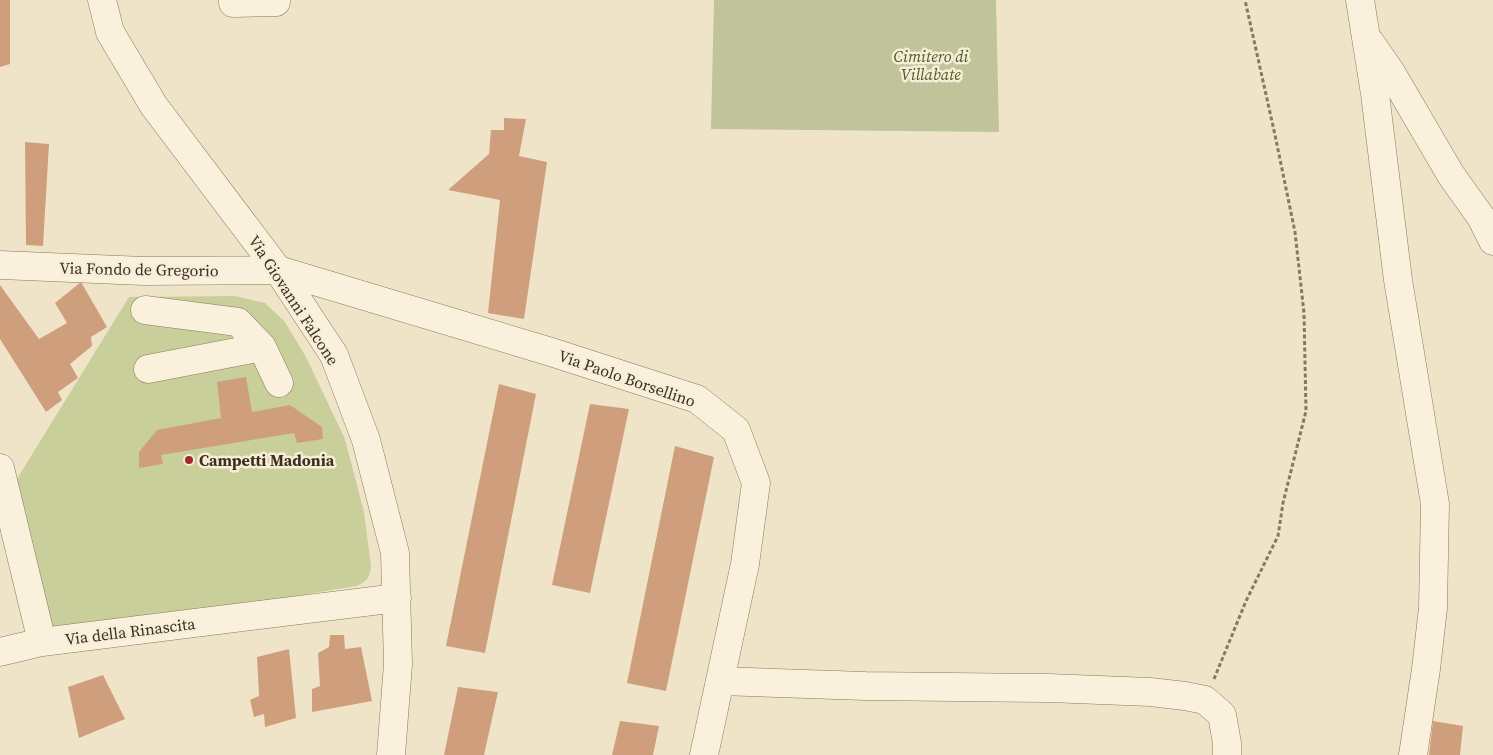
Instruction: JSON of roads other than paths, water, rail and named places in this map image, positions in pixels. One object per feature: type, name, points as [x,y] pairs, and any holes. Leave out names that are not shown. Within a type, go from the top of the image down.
[{"type":"street","name":"Via Giovanni Falcone","points":[[102,0],[110,32],[154,106],[278,270],[334,355],[366,440],[395,553],[398,664],[392,755]]},
{"type":"street","points":[[233,0],[233,3],[276,2],[276,0]]},
{"type":"street","points":[[1360,0],[1375,94],[1398,280],[1435,504],[1433,608],[1413,755]]},
{"type":"street","points":[[1366,37],[1392,74],[1451,175],[1481,217],[1493,241]]},
{"type":"street","name":"Via Fondo de Gregorio","points":[[0,265],[144,271],[278,270]]},
{"type":"street","name":"Via Paolo Borsellino","points":[[278,270],[551,352],[697,399],[736,430],[756,483],[745,564],[704,755]]},
{"type":"street","points":[[145,310],[238,322],[262,347],[279,382]]},
{"type":"street","points":[[148,370],[262,347]]},
{"type":"street","name":"Via della Rinascita","points":[[0,468],[8,531],[42,642],[397,598]]},
{"type":"street","points":[[0,652],[42,642]]},
{"type":"street","points":[[720,681],[865,686],[1049,688],[1150,692],[1185,696],[1206,700],[1222,715],[1227,755]]},
{"type":"place","name":"Campetti Madonia","points":[[189,460]]},
{"type":"park label","name":"Cimitero di Villabate","points":[[931,65]]}]
